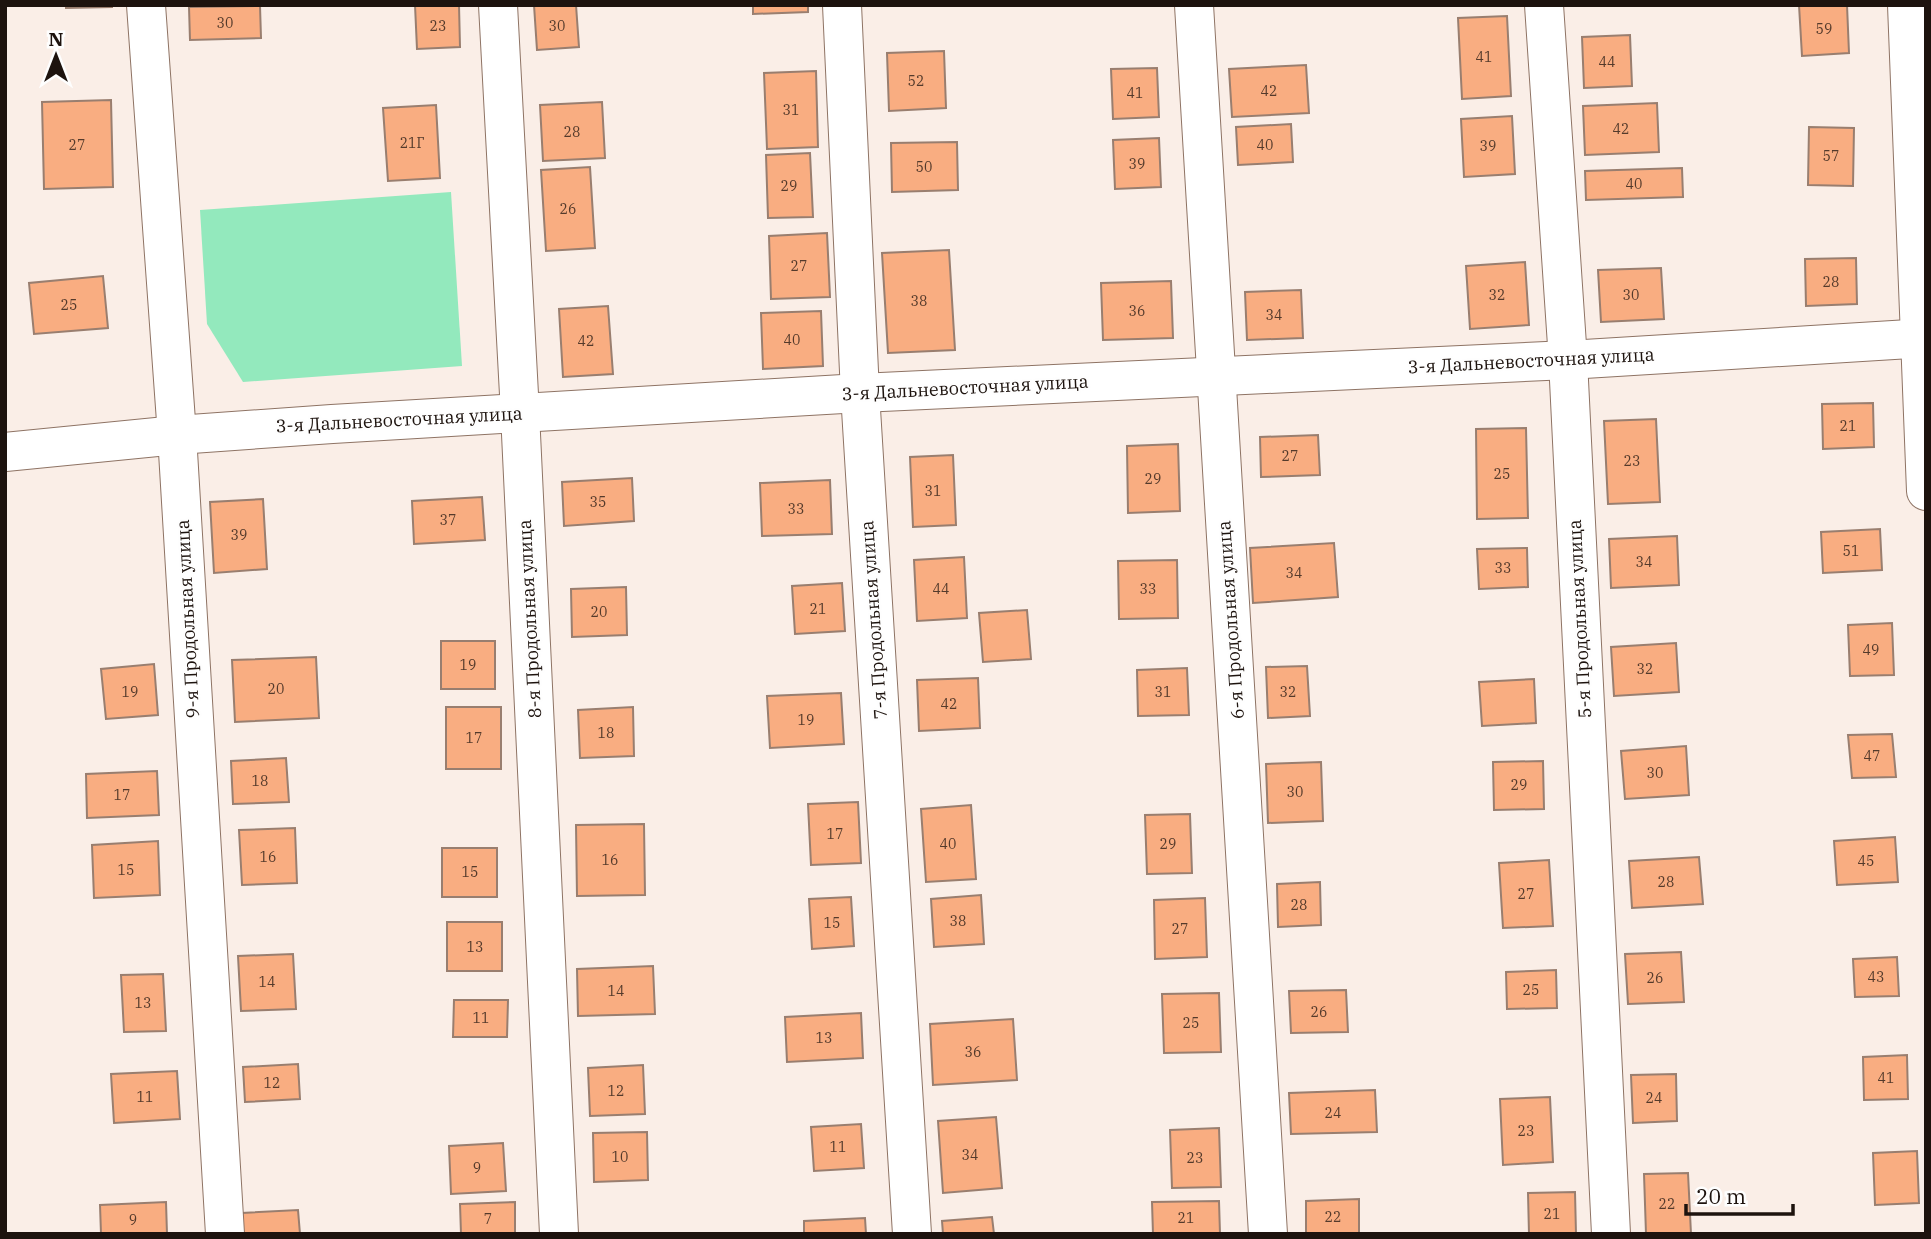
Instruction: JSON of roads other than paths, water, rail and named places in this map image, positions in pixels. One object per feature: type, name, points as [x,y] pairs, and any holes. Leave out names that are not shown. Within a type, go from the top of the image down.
[{"type":"street","name":"9-я Продольная улица","points":[[146,5],[177,435],[225,1234]]},
{"type":"street","name":"8-я Продольная улица","points":[[498,5],[559,1234]]},
{"type":"street","name":"7-я Продольная улица","points":[[842,5],[860,393],[912,1234]]},
{"type":"street","name":"6-я Продольная улица","points":[[1194,5],[1268,1234]]},
{"type":"street","name":"5-я Продольная улица","points":[[1544,5],[1567,360],[1611,1234]]},
{"type":"street","points":[[1907,5],[1926,491]]},
{"type":"street","name":"3-я Дальневосточная улица","points":[[5,452],[177,435],[520,413],[860,393],[1567,360],[1922,339]]}]
